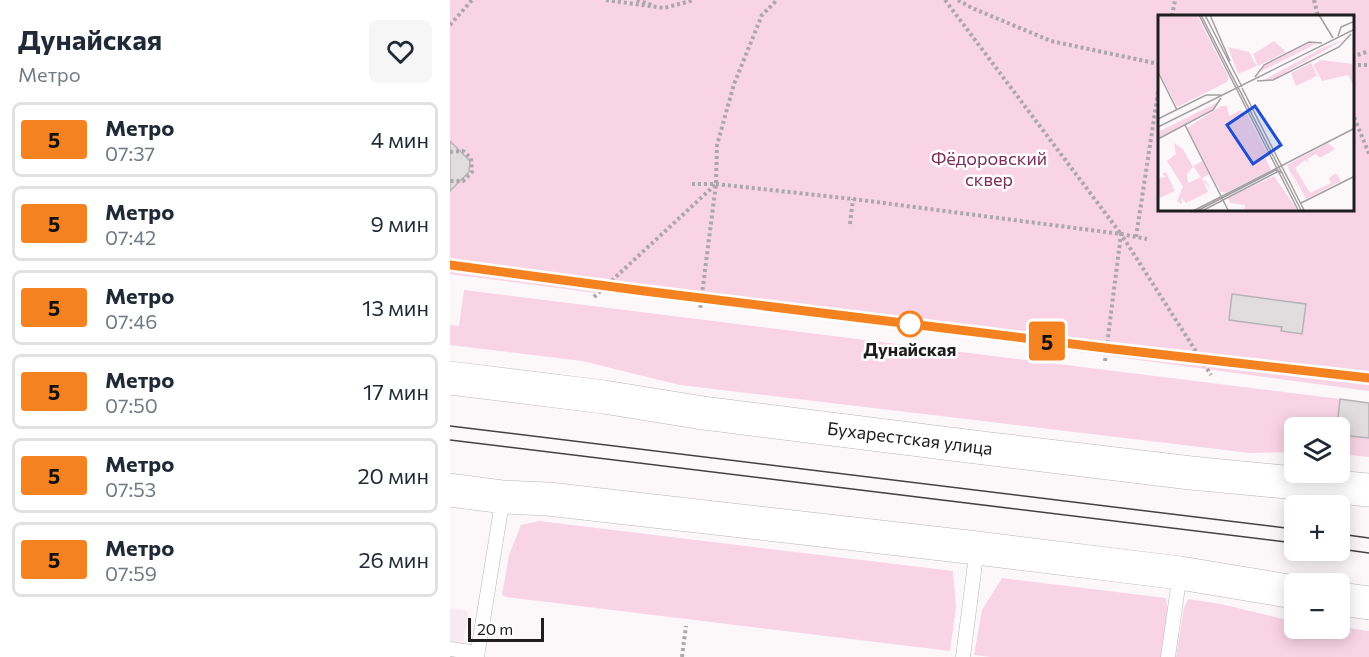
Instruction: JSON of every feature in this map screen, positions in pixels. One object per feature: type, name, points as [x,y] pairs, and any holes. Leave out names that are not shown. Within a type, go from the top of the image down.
[{"type":"street","name":"Бухарестская улица","points":[[450,378],[604,397],[703,413],[992,449],[1191,473],[1369,490]]},
{"type":"street","points":[[450,490],[977,548],[1180,573],[1284,590]]},
{"type":"street","points":[[1350,600],[1369,603]]},
{"type":"lane","points":[[450,649],[477,655],[503,497]]},
{"type":"lane","points":[[963,657],[977,548]]},
{"type":"lane","points":[[1168,657],[1180,573]]},
{"type":"path","points":[[450,25],[472,0]]},
{"type":"path","points":[[606,0],[664,8],[694,0]]},
{"type":"path","points":[[638,0],[664,8]]},
{"type":"path","points":[[700,310],[716,183],[717,146],[734,84],[762,15],[777,0]]},
{"type":"path","points":[[945,0],[1121,234],[1210,375]]},
{"type":"path","points":[[958,0],[1051,41],[1158,64]]},
{"type":"path","points":[[1172,15],[1175,0]]},
{"type":"path","points":[[1314,0],[1318,15]]},
{"type":"path","points":[[1354,57],[1369,51]]},
{"type":"path","points":[[1354,65],[1369,66]]},
{"type":"path","points":[[1136,237],[1158,93]]},
{"type":"path","points":[[1354,115],[1369,154]]},
{"type":"path","points":[[450,152],[463,152],[471,158],[472,172],[463,181],[450,181]]},
{"type":"path","points":[[594,297],[716,183]]},
{"type":"path","points":[[692,184],[716,183],[853,199],[1147,239]]},
{"type":"path","points":[[850,224],[853,199]]},
{"type":"path","points":[[1105,362],[1121,234]]},
{"type":"path","points":[[682,657],[686,627]]},
{"type":"shaded area","points":[[450,608],[468,611],[462,657],[450,657]]},
{"type":"green space","name":"Фёдоровский сквер","points":[[450,0],[1369,0],[1369,391],[709,305],[709,303],[696,301],[695,303],[611,293],[614,290],[600,289],[595,293],[450,274]]},
{"type":"green space","points":[[464,290],[1340,399],[1338,417],[1284,417],[1284,452],[1250,453],[680,385],[582,361],[450,345],[450,325],[459,326]]},
{"type":"green space","points":[[1350,436],[1369,438],[1369,457],[1350,455]]},
{"type":"green space","points":[[539,521],[953,571],[956,607],[950,651],[506,597],[502,595],[509,555],[521,525]]},
{"type":"green space","points":[[1002,578],[1166,598],[1168,612],[1161,657],[991,657],[974,655],[982,610]]},
{"type":"green space","points":[[1188,599],[1221,604],[1284,619],[1284,639],[1350,639],[1350,628],[1369,631],[1369,657],[1176,657],[1184,608]]},
{"type":"building","points":[[450,141],[470,161],[469,172],[450,191]]},
{"type":"building","points":[[1232,294],[1306,304],[1302,334],[1281,331],[1282,327],[1229,320]]},
{"type":"building","points":[[1340,399],[1369,403],[1369,438],[1350,436],[1350,417],[1338,417]]},
{"type":"tram line","points":[[450,426],[1284,528]]},
{"type":"tram line","points":[[450,440],[1284,542]]},
{"type":"tram line","points":[[1350,535],[1369,538]]},
{"type":"tram line","points":[[1350,550],[1369,553]]},
{"type":"metro line","name":"5","points":[[450,265],[1113,349],[1369,378]]},
{"type":"place","name":"Дунайская","points":[[910,324]]}]
